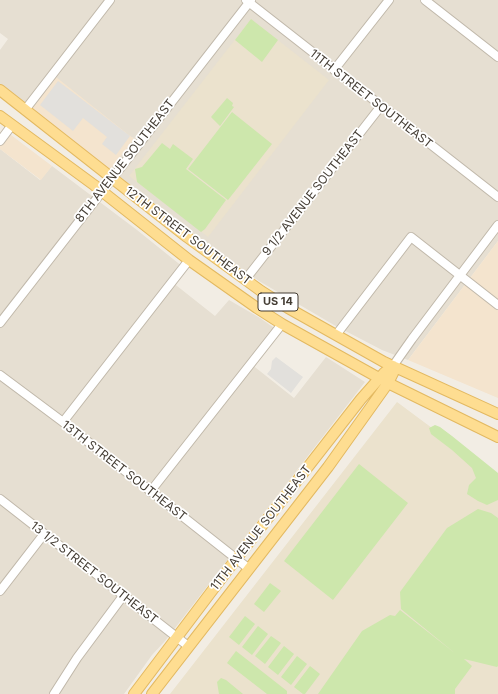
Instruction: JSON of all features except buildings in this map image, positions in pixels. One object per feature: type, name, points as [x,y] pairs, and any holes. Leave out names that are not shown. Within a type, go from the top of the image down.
[{"type":"main road","name":"12TH STREET SOUTHEAST","points":[[0,90],[200,248],[288,308],[393,366],[498,414]]},
{"type":"main road","name":"12TH STREET SOUTHEAST","points":[[0,116],[102,191],[189,260],[282,324],[384,380],[498,437]]},
{"type":"main road","name":"11TH AVENUE SOUTHEAST","points":[[152,694],[248,568],[328,467],[393,366]]},
{"type":"main road","name":"11TH AVENUE SOUTHEAST","points":[[134,694],[236,559],[361,399],[384,380]]},
{"type":"street","points":[[25,110],[110,0]]},
{"type":"street","points":[[334,70],[389,0]]},
{"type":"street","points":[[425,0],[498,57]]},
{"type":"street","name":"11TH STREET SOUTHEAST","points":[[248,1],[334,70],[498,197]]},
{"type":"street","name":"8TH AVENUE SOUTHEAST","points":[[0,323],[248,1]]},
{"type":"street","name":"9 1/2 AVENUE SOUTHEAST","points":[[245,280],[381,106]]},
{"type":"street","points":[[0,141],[12,125]]},
{"type":"street","name":"11TH AVENUE SOUTHEAST","points":[[393,366],[498,225]]},
{"type":"street","points":[[336,335],[411,237],[498,305]]},
{"type":"street","points":[[63,422],[189,260]]},
{"type":"street","points":[[150,492],[282,324]]},
{"type":"street","name":"13TH STREET SOUTHEAST","points":[[0,375],[63,422],[248,568]]},
{"type":"street","name":"13 1/2 STREET SOUTHEAST","points":[[0,499],[188,646]]},
{"type":"street","points":[[0,591],[44,534]]},
{"type":"street","points":[[54,694],[77,658],[123,596]]},
{"type":"shaded area","points":[[0,0],[498,0],[498,241],[408,360],[382,350],[334,325],[259,281],[228,260],[109,171],[134,138],[31,110],[0,85],[0,50],[8,39],[0,33]]},
{"type":"shaded area","points":[[251,19],[329,80],[208,237],[129,176]]},
{"type":"shaded area","points":[[56,77],[134,139],[109,171],[31,110]]},
{"type":"shaded area","points":[[58,81],[130,136],[116,155],[102,144],[107,137],[83,118],[73,131],[40,105]]},
{"type":"shaded area","points":[[7,132],[52,166],[41,180],[0,149],[0,141]]},
{"type":"shaded area","points":[[0,149],[40,180],[52,166],[137,230],[183,267],[172,282],[215,316],[229,300],[277,330],[251,364],[294,398],[326,357],[365,382],[165,641],[152,655],[124,694],[0,694]]},
{"type":"shaded area","points":[[498,241],[498,398],[408,360]]},
{"type":"shaded area","points":[[276,357],[303,377],[291,393],[267,374],[271,369],[272,361]]},
{"type":"shaded area","points":[[397,402],[498,477],[498,694],[170,694]]},
{"type":"green space","points":[[251,19],[278,40],[262,62],[235,40]]},
{"type":"green space","points":[[227,98],[233,103],[232,106],[234,107],[220,126],[211,117]]},
{"type":"green space","points":[[232,112],[272,144],[228,200],[188,169]]},
{"type":"green space","points":[[162,143],[170,149],[173,144],[193,159],[186,169],[226,200],[205,229],[201,232],[137,182],[135,169],[142,167]]},
{"type":"green space","points":[[435,425],[452,436],[498,473],[498,500],[487,505],[467,494],[469,485],[476,478],[472,468],[431,434],[429,428]]},
{"type":"green space","points":[[359,464],[408,503],[333,600],[284,561]]},
{"type":"green space","points":[[478,509],[491,513],[498,518],[498,666],[464,659],[472,666],[455,689],[455,694],[318,694],[362,631],[390,615],[395,616],[400,610],[456,654],[401,609],[400,592],[447,528]]},
{"type":"green space","points":[[270,583],[281,591],[264,612],[254,604]]},
{"type":"green space","points":[[245,616],[255,624],[239,645],[229,637]]},
{"type":"green space","points":[[258,626],[268,634],[252,655],[242,647]]},
{"type":"green space","points":[[271,636],[281,643],[265,664],[255,656]]},
{"type":"green space","points":[[284,646],[294,654],[278,675],[268,667]]},
{"type":"green space","points":[[236,651],[287,691],[287,694],[267,694],[227,663]]},
{"type":"green space","points":[[297,656],[307,664],[291,685],[281,677]]},
{"type":"green space","points":[[310,666],[320,674],[305,694],[303,694],[294,687]]},
{"type":"green space","points":[[221,678],[226,680],[243,694],[219,694],[217,682]]}]
